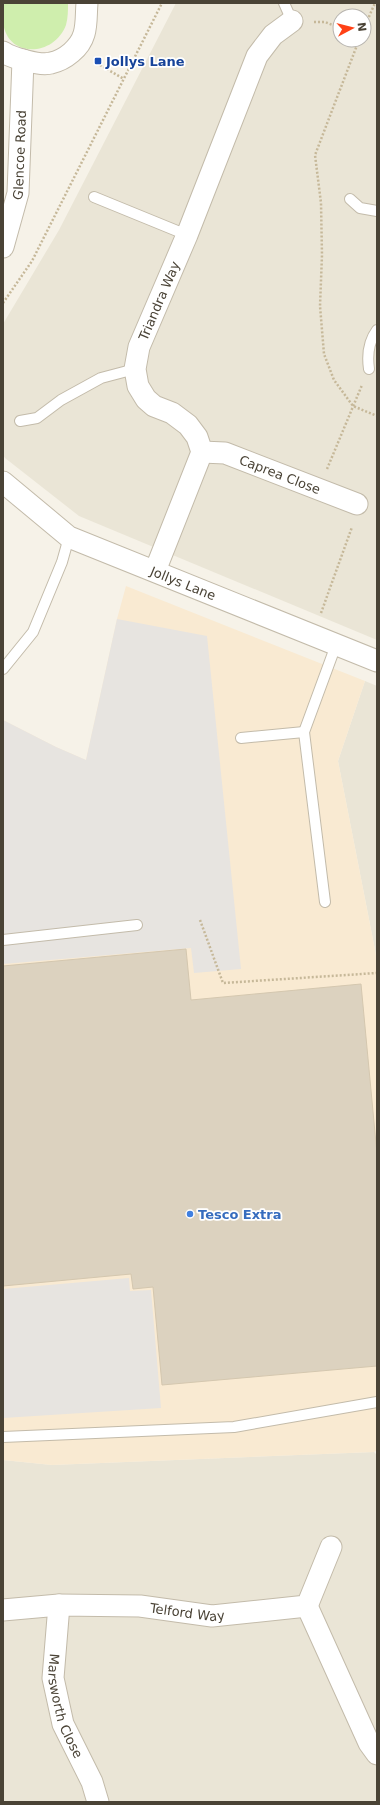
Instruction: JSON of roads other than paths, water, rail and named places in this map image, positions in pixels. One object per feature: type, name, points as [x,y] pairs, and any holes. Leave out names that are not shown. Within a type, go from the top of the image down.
[{"type":"street","points":[[3,52],[23,60],[49,64],[62,59],[76,48],[84,35],[87,3]]},
{"type":"street","name":"Triandra Way","points":[[202,452],[197,438],[188,425],[172,413],[154,406],[146,399],[138,386],[135,369],[139,347],[187,235],[257,56],[288,12]]},
{"type":"street","name":"Glencoe Road","points":[[3,247],[18,193],[23,60]]},
{"type":"street","points":[[155,571],[202,452]]},
{"type":"street","name":"Caprea Close","points":[[202,452],[225,453],[357,504]]},
{"type":"street","name":"Jollys Lane","points":[[3,483],[70,537],[377,661]]},
{"type":"street","points":[[332,1547],[307,1606],[369,1743],[377,1754]]},
{"type":"street","name":"Telford Way","points":[[3,1610],[59,1605],[140,1606],[212,1616],[307,1606]]},
{"type":"street","name":"Marsworth Close","points":[[59,1605],[53,1678],[62,1724],[92,1782],[98,1802]]},
{"type":"lane","points":[[94,197],[187,235]]},
{"type":"lane","points":[[350,199],[360,208],[377,211]]},
{"type":"lane","points":[[369,370],[367,355],[372,336],[377,330]]},
{"type":"lane","points":[[20,421],[37,418],[61,400],[101,378],[135,369]]},
{"type":"lane","points":[[3,669],[34,632],[62,562],[70,537]]},
{"type":"lane","points":[[325,902],[304,732],[336,645]]},
{"type":"lane","points":[[241,738],[304,732]]},
{"type":"lane","points":[[3,940],[137,925]]},
{"type":"lane","points":[[3,1437],[234,1427],[377,1402]]},
{"type":"place","name":"Jollys Lane","points":[[98,61]]},
{"type":"place","name":"Tesco Extra","points":[[190,1214]]}]
